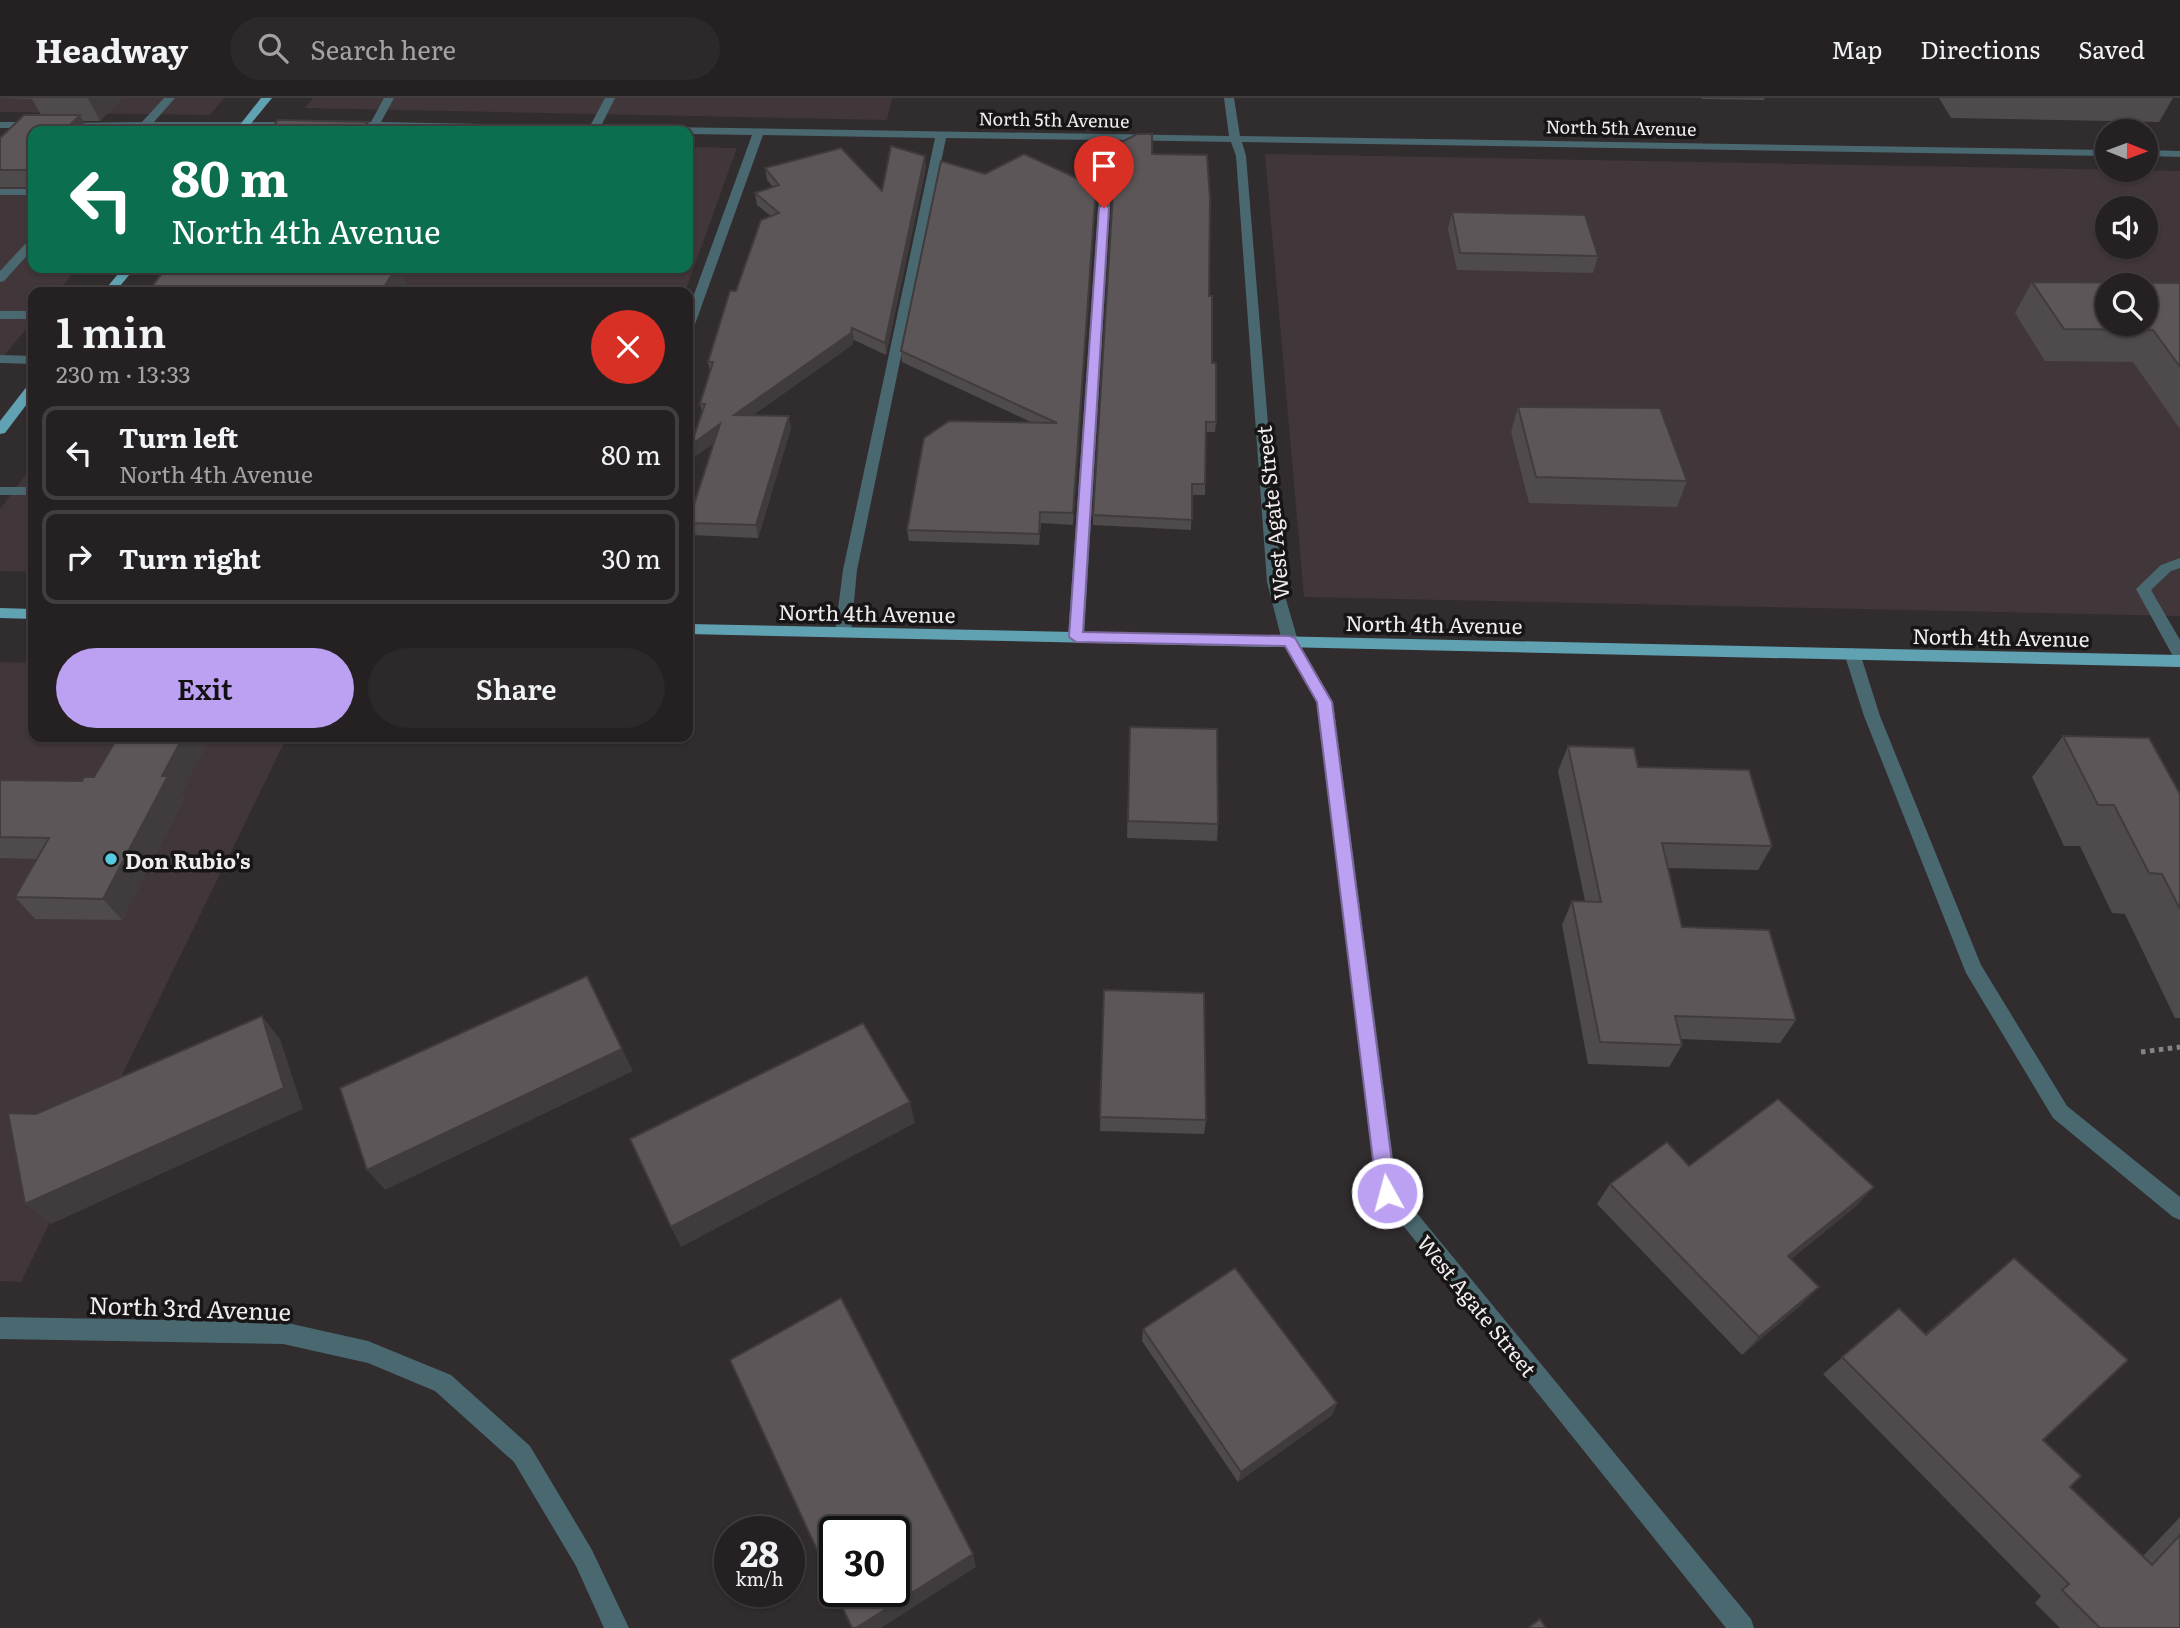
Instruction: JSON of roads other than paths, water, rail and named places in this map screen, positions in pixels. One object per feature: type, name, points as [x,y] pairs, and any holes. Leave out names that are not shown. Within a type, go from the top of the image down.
[{"type":"main road","points":[[244,126],[267,98]]},
{"type":"main road","points":[[113,287],[125,273]]},
{"type":"main road","points":[[0,429],[28,394]]},
{"type":"main road","points":[[0,614],[28,614]]},
{"type":"main road","name":"North 4th Avenue","points":[[693,629],[2180,661]]},
{"type":"street","points":[[145,126],[170,98]]},
{"type":"street","points":[[374,125],[390,98]]},
{"type":"street","points":[[596,126],[610,98]]},
{"type":"street","name":"West Agate Street","points":[[1229,98],[1241,162],[1274,582],[1290,641],[1325,702],[1387,1193],[1742,1628]]},
{"type":"street","points":[[290,126],[306,125]]},
{"type":"street","name":"North 5th Avenue","points":[[329,125],[396,126]]},
{"type":"street","points":[[2,128],[28,128]]},
{"type":"street","name":"North 5th Avenue","points":[[693,131],[2095,153]]},
{"type":"street","points":[[693,302],[759,131]]},
{"type":"street","points":[[843,632],[850,570],[940,134]]},
{"type":"street","points":[[1076,637],[1109,137]]},
{"type":"street","points":[[2158,153],[2180,154]]},
{"type":"street","points":[[0,192],[28,192]]},
{"type":"street","points":[[0,278],[28,247]]},
{"type":"street","points":[[0,315],[28,315]]},
{"type":"street","points":[[0,359],[28,360]]},
{"type":"street","points":[[0,491],[28,491]]},
{"type":"street","points":[[2180,563],[2166,568],[2143,589],[2180,654]]},
{"type":"street","points":[[1852,653],[1872,716],[1973,968],[2060,1112],[2180,1210]]},
{"type":"street","name":"North 3rd Avenue","points":[[0,1328],[283,1333],[368,1352],[443,1383],[522,1454],[584,1558],[617,1628]]},
{"type":"place","name":"Don Rubio's","points":[[111,859]]}]
